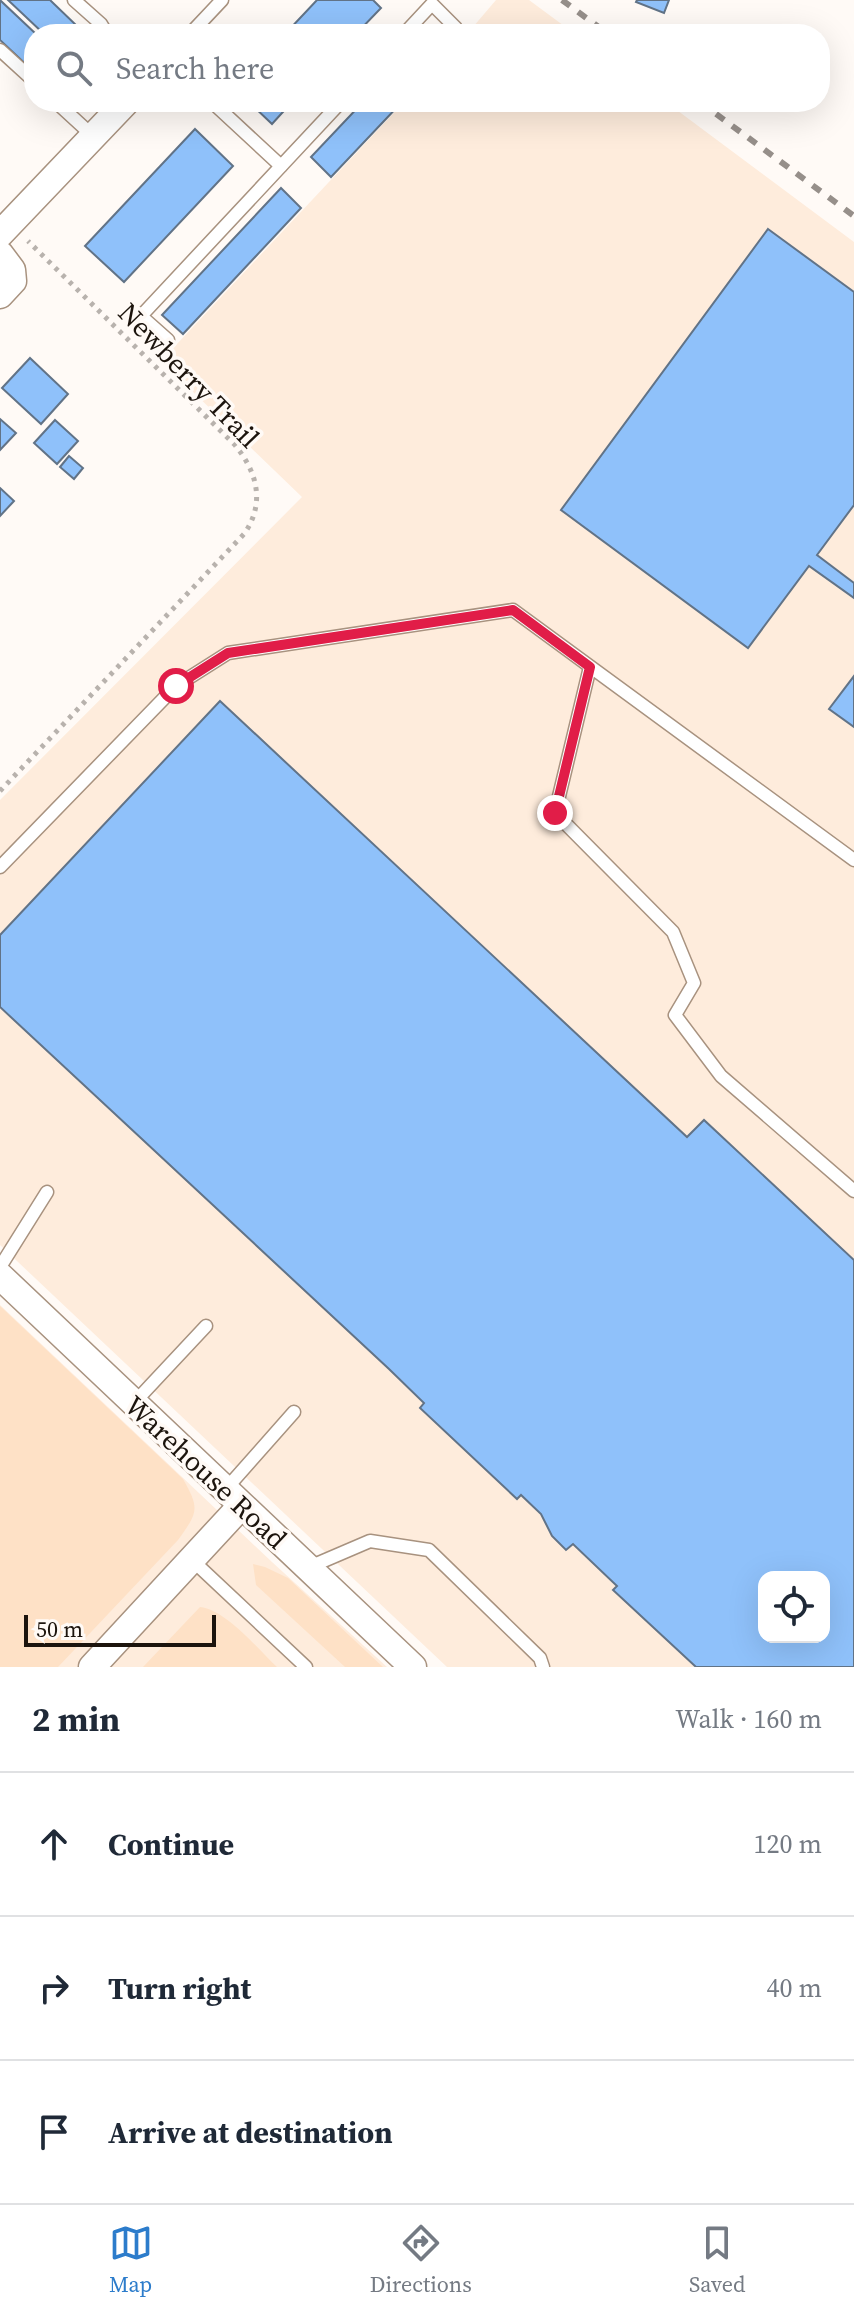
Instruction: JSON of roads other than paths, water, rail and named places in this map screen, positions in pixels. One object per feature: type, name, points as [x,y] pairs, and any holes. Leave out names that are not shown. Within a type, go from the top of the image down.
[{"type":"street","points":[[5,229],[116,112]]},
{"type":"street","points":[[0,254],[12,270],[13,281],[0,295]]},
{"type":"street","name":"Warehouse Road","points":[[0,1276],[413,1667]]},
{"type":"street","points":[[92,1667],[191,1559],[233,1498]]},
{"type":"lane","points":[[74,0],[101,24]]},
{"type":"lane","points":[[199,24],[222,0]]},
{"type":"lane","points":[[413,24],[432,4],[452,24]]},
{"type":"lane","points":[[0,50],[24,72]]},
{"type":"lane","points":[[67,112],[93,136]]},
{"type":"lane","points":[[223,112],[281,166]]},
{"type":"lane","points":[[168,340],[141,316],[332,112]]},
{"type":"lane","points":[[0,867],[176,686],[228,653],[513,610],[854,860]]},
{"type":"lane","points":[[590,667],[555,813],[673,932],[694,983],[675,1015],[721,1076],[854,1191]]},
{"type":"lane","points":[[0,1267],[47,1192]]},
{"type":"lane","points":[[133,1404],[206,1326]]},
{"type":"lane","points":[[233,1498],[294,1412]]},
{"type":"lane","points":[[307,1568],[370,1541],[429,1550],[540,1658],[543,1667]]},
{"type":"lane","points":[[191,1559],[306,1667]]},
{"type":"railway","points":[[562,0],[594,24]]},
{"type":"railway","points":[[714,112],[854,216]]}]
